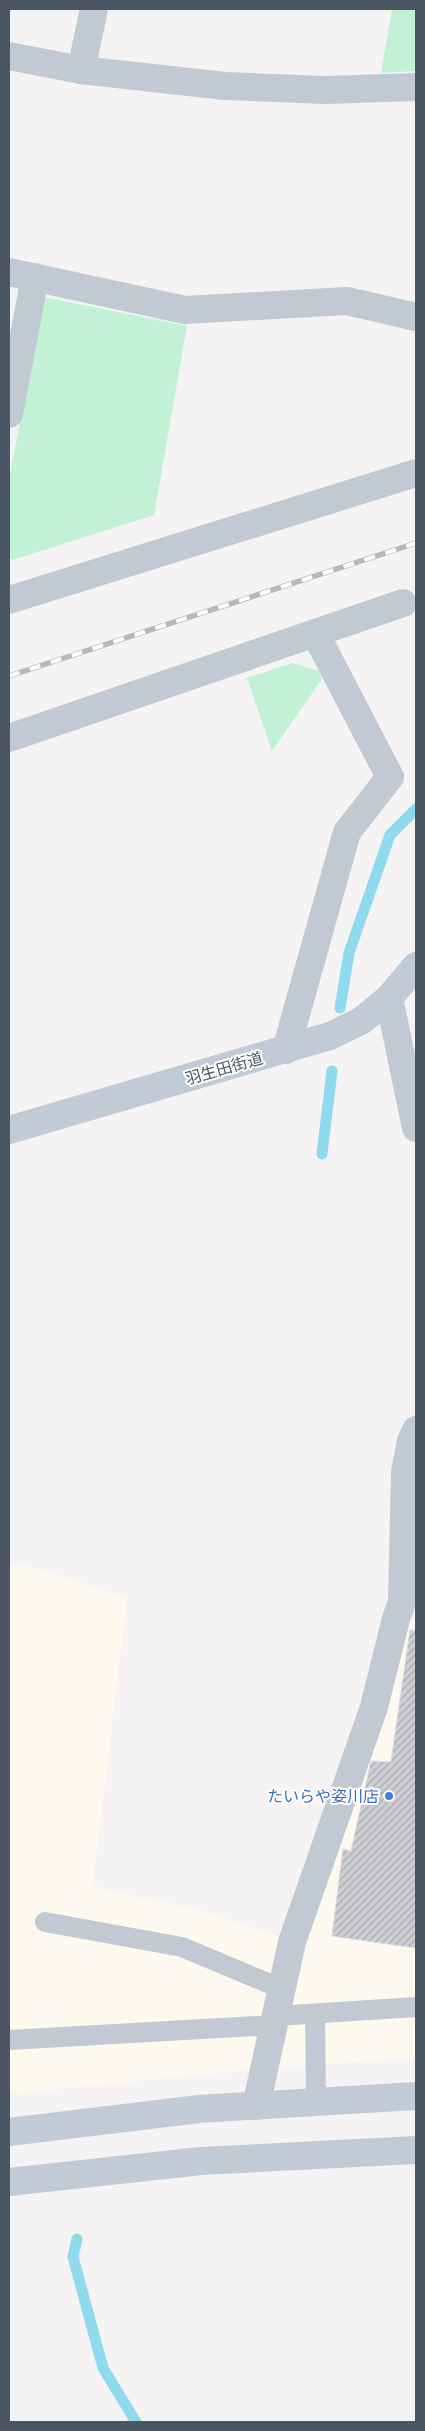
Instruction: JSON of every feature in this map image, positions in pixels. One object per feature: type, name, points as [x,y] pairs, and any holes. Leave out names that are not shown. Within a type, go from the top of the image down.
[{"type":"street","points":[[81,70],[94,9]]},
{"type":"street","points":[[9,56],[81,70],[225,86],[326,90],[416,87]]},
{"type":"street","points":[[9,272],[185,310],[348,301],[416,317]]},
{"type":"street","points":[[9,414],[36,277]]},
{"type":"street","points":[[9,600],[416,473]]},
{"type":"street","points":[[9,738],[403,603]]},
{"type":"street","points":[[286,1050],[347,832],[390,777],[315,633]]},
{"type":"street","name":"羽生田街道","points":[[9,1130],[330,1036],[361,1021],[388,998],[416,966]]},
{"type":"street","points":[[388,998],[416,1128]]},
{"type":"street","points":[[256,2106],[292,1942],[374,1707],[396,1619],[409,1603],[405,1472],[411,1440],[416,1430]]},
{"type":"street","points":[[9,2132],[200,2109],[416,2096]]},
{"type":"street","points":[[9,2182],[201,2161],[416,2150]]},
{"type":"lane","points":[[45,1922],[182,1947],[282,1989]]},
{"type":"lane","points":[[9,2040],[275,2020],[315,2014],[416,2007]]},
{"type":"lane","points":[[315,2014],[316,2101]]},
{"type":"shaded area","points":[[9,1563],[39,1569],[127,1598],[93,1884],[102,1889],[196,1909],[302,1944],[403,1619],[416,1620],[416,2058],[282,2067],[9,2094]]},
{"type":"green space","points":[[392,9],[416,9],[416,71],[381,73]]},
{"type":"green space","points":[[44,297],[187,326],[154,515],[13,560],[9,557],[9,479]]},
{"type":"green space","points":[[292,663],[319,671],[322,679],[272,751],[247,678]]},
{"type":"building","name":"たいらや姿川店","points":[[410,1630],[416,1631],[416,1948],[332,1936],[343,1849],[351,1851],[371,1761],[391,1762]]},
{"type":"waterway","points":[[340,1008],[349,953],[390,835],[416,809]]},
{"type":"waterway","points":[[322,1154],[332,1071]]},
{"type":"waterway","points":[[77,2239],[73,2257],[103,2368],[136,2422]]},
{"type":"railway","points":[[9,676],[416,543]]},
{"type":"place","name":"たいらや姿川店","points":[[389,1796]]}]
